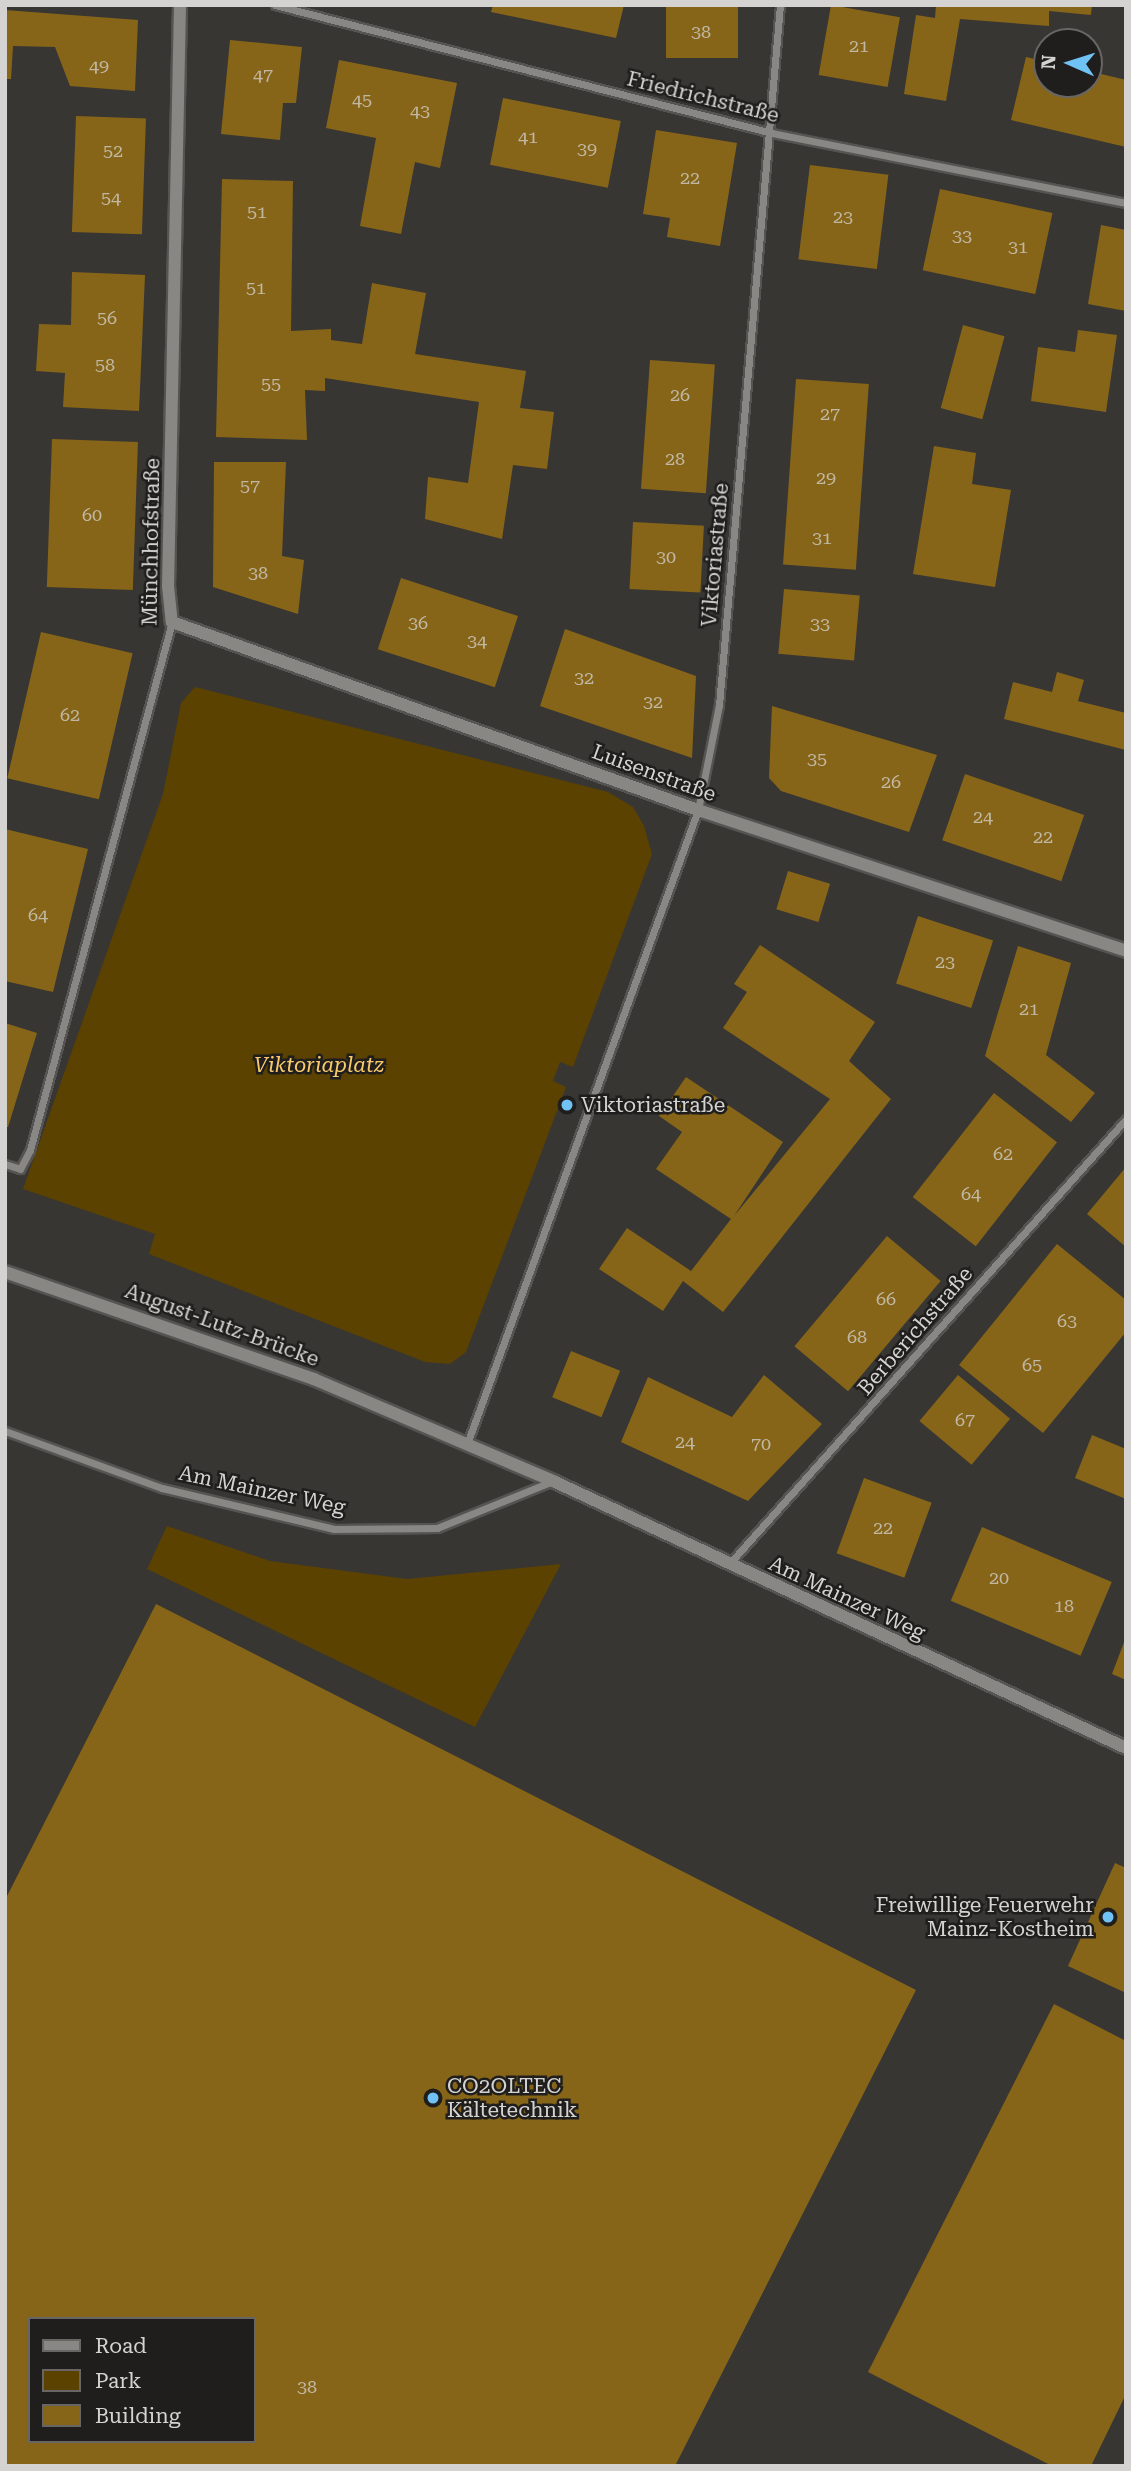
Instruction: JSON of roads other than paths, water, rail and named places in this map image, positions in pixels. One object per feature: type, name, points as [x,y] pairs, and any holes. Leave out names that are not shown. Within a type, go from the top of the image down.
[{"type":"street","name":"Münchhofstraße","points":[[5,1164],[20,1169],[30,1150],[172,622],[180,5]]},
{"type":"street","name":"Friedrichstraße","points":[[275,5],[772,133],[1126,204]]},
{"type":"street","name":"Viktoriastraße","points":[[467,1444],[698,810],[719,705],[772,133],[780,5]]},
{"type":"street","name":"Luisenstraße","points":[[172,622],[698,810],[1126,951]]},
{"type":"street","name":"Berberichstraße","points":[[729,1564],[1126,1119]]},
{"type":"street","name":"August-Lutz-Brücke","points":[[5,1272],[204,1337],[423,1425]]},
{"type":"street","name":"Am Mainzer Weg","points":[[423,1425],[553,1481],[1126,1748]]},
{"type":"street","name":"Am Mainzer Weg","points":[[5,1431],[162,1488],[334,1529],[437,1528],[553,1481]]},
{"type":"place","name":"Viktoriastraße","points":[[567,1105]]},
{"type":"place","name":"Freiwillige Feuerwehr Mainz-Kostheim","points":[[1108,1917]]},
{"type":"place","name":"CO2OLTEC Kältetechnik","points":[[433,2098]]},
{"type":"park label","name":"Viktoriaplatz","points":[[319,1065]]}]
